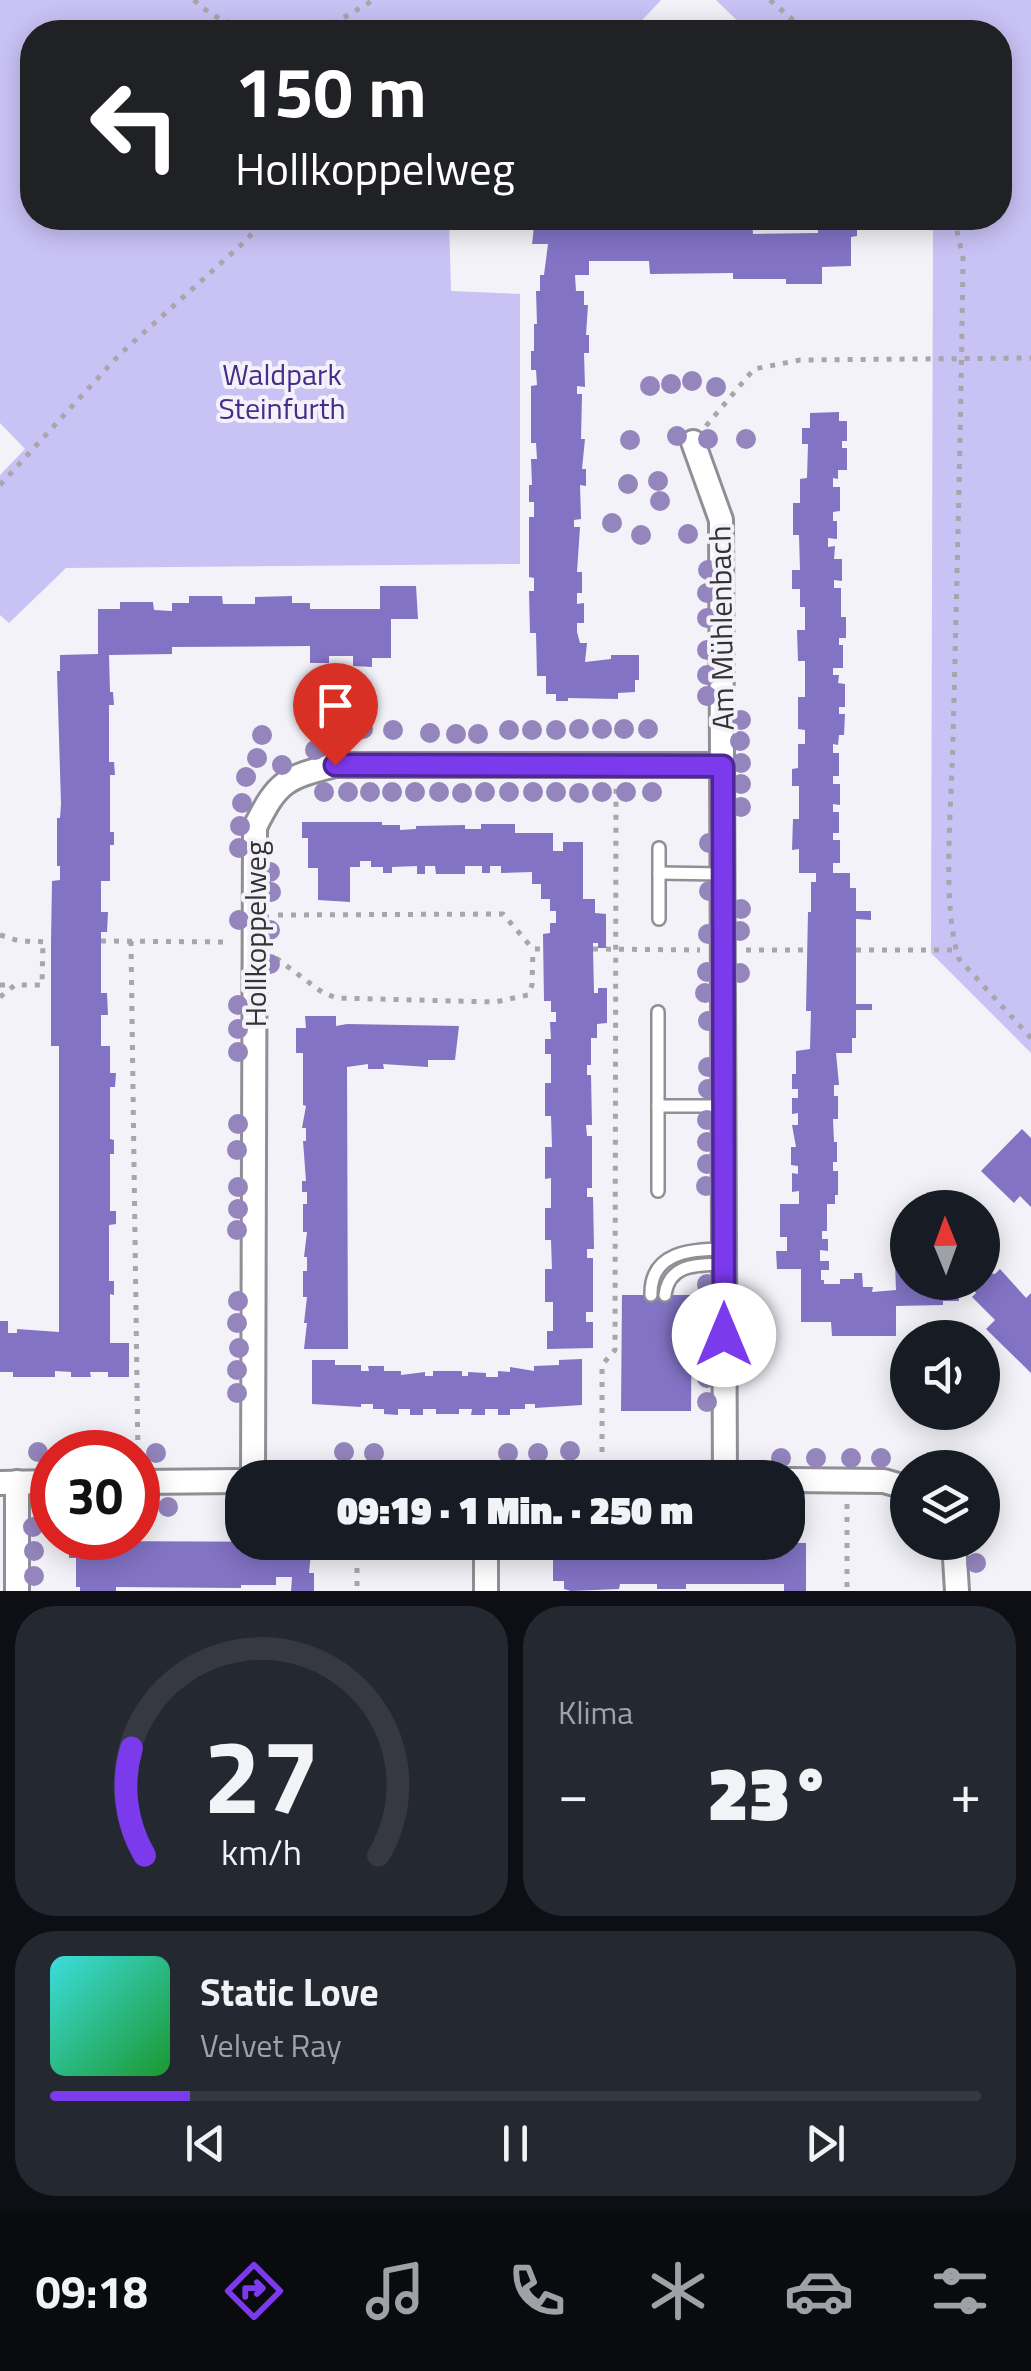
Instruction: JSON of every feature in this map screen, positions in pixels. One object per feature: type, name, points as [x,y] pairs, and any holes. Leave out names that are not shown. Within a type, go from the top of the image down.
[{"type":"street","name":"Am Mühlenbach","points":[[693,442],[722,520],[724,1460]]},
{"type":"street","name":"Hollkoppelweg","points":[[253,1460],[255,827],[273,791],[303,773],[335,765],[723,766]]},
{"type":"street","points":[[805,1480],[890,1482]]},
{"type":"street","points":[[160,1482],[225,1481]]},
{"type":"street","points":[[9,1482],[17,1591]]},
{"type":"street","points":[[486,1560],[486,1591]]},
{"type":"street","points":[[955,1560],[957,1591]]},
{"type":"lane","points":[[658,919],[659,848]]},
{"type":"lane","points":[[659,873],[723,874]]},
{"type":"lane","points":[[658,1012],[658,1191]]},
{"type":"lane","points":[[658,1106],[724,1106]]},
{"type":"lane","points":[[650,1295],[650,1282],[664,1261],[694,1249],[724,1256]]},
{"type":"lane","points":[[665,1295],[666,1284],[681,1269],[724,1256]]},
{"type":"path","points":[[194,0],[223,20]]},
{"type":"path","points":[[341,20],[374,0]]},
{"type":"path","points":[[770,0],[793,20]]},
{"type":"path","points":[[0,485],[119,355],[255,230]]},
{"type":"path","points":[[957,230],[964,258],[951,900],[959,960],[1031,1038]]},
{"type":"path","points":[[693,442],[754,369],[800,360],[1031,358]]},
{"type":"path","points":[[602,1460],[602,1366],[615,1350],[616,765]]},
{"type":"path","points":[[102,941],[254,942],[336,998],[514,1000],[528,995],[532,984],[532,949],[503,914],[255,915]]},
{"type":"path","points":[[0,935],[51,942]]},
{"type":"path","points":[[131,941],[137,1430]]},
{"type":"path","points":[[0,985],[42,986],[43,942]]},
{"type":"path","points":[[532,949],[544,949]]},
{"type":"path","points":[[593,949],[808,950]]},
{"type":"path","points":[[856,950],[956,950]]},
{"type":"path","points":[[0,996],[15,985]]},
{"type":"path","points":[[847,1480],[847,1591]]},
{"type":"path","points":[[356,1560],[357,1591]]},
{"type":"green space","name":"Waldpark Steinfurth","points":[[0,0],[661,0],[642,20],[20,20],[20,230],[449,230],[451,291],[520,294],[520,564],[66,568],[9,623],[0,615],[0,475],[25,449],[0,423]]},
{"type":"green space","points":[[716,0],[1031,0],[1031,1053],[931,953],[933,230],[1012,230],[1012,20],[737,20]]},
{"type":"building","points":[[534,230],[753,230],[753,234],[857,230],[857,236],[851,237],[851,266],[822,267],[822,284],[733,279],[733,273],[650,274],[649,261],[589,261],[589,275],[575,275],[576,291],[584,291],[584,305],[588,305],[589,335],[589,353],[584,353],[585,387],[577,386],[577,394],[582,394],[582,469],[586,469],[586,486],[580,485],[581,519],[574,520],[574,527],[580,527],[577,572],[582,572],[582,593],[577,593],[577,604],[584,603],[584,623],[577,623],[577,632],[580,643],[587,643],[585,662],[611,659],[611,655],[639,655],[635,692],[618,693],[618,699],[556,701],[556,694],[546,694],[546,676],[537,676],[536,633],[530,633],[529,591],[534,591],[534,578],[529,577],[529,517],[534,517],[534,502],[529,502],[529,485],[531,459],[537,459],[536,443],[531,443],[531,386],[537,385],[536,370],[531,370],[531,351],[537,324],[536,291],[540,291],[548,244],[532,244]]},
{"type":"building","points":[[839,412],[839,421],[847,421],[847,441],[842,441],[842,448],[847,448],[847,470],[838,470],[838,479],[833,478],[833,487],[840,487],[840,511],[833,512],[837,539],[828,538],[828,547],[835,546],[834,559],[842,559],[842,581],[834,580],[834,588],[841,588],[841,617],[846,617],[846,638],[839,638],[839,645],[843,645],[843,668],[833,668],[833,675],[839,675],[838,683],[845,684],[845,707],[839,707],[839,714],[845,714],[844,735],[839,735],[838,745],[833,744],[833,753],[839,753],[839,776],[833,776],[833,784],[840,784],[840,805],[833,804],[833,812],[839,812],[839,833],[833,833],[833,840],[840,840],[840,863],[833,863],[833,873],[850,873],[850,888],[856,888],[856,911],[871,911],[871,920],[856,919],[856,1004],[872,1004],[872,1010],[856,1010],[852,1053],[836,1053],[839,1085],[834,1085],[838,1119],[833,1119],[837,1162],[833,1162],[833,1171],[838,1171],[838,1195],[835,1204],[827,1204],[827,1231],[822,1231],[822,1239],[828,1239],[828,1251],[820,1250],[820,1261],[829,1261],[829,1270],[821,1270],[821,1280],[824,1284],[840,1284],[840,1279],[854,1279],[854,1273],[862,1273],[863,1287],[873,1287],[872,1292],[890,1290],[890,1300],[959,1300],[943,1301],[943,1305],[896,1306],[896,1320],[890,1320],[890,1336],[832,1336],[831,1322],[801,1322],[801,1269],[777,1269],[776,1251],[787,1251],[787,1237],[780,1237],[780,1204],[799,1204],[799,1191],[792,1192],[792,1173],[798,1174],[798,1166],[791,1165],[791,1147],[796,1147],[792,1125],[798,1125],[798,1113],[792,1114],[792,1098],[798,1098],[798,1089],[792,1089],[792,1074],[796,1074],[796,1051],[810,1049],[811,1011],[806,1011],[808,912],[811,882],[816,882],[816,873],[799,873],[799,849],[792,850],[793,819],[799,819],[799,786],[792,786],[792,769],[798,768],[798,744],[805,744],[805,730],[798,729],[798,697],[805,697],[805,661],[798,661],[797,630],[805,630],[805,607],[800,607],[800,589],[792,589],[792,570],[800,570],[799,535],[793,535],[793,503],[800,503],[800,479],[807,478],[808,444],[802,444],[802,428],[810,428],[810,413]]},
{"type":"building","points":[[380,586],[416,586],[418,619],[391,619],[391,658],[372,658],[372,667],[353,666],[353,656],[329,656],[329,663],[310,663],[310,646],[172,647],[172,654],[109,655],[114,705],[109,705],[109,762],[114,762],[115,775],[110,775],[110,832],[114,832],[114,845],[110,845],[110,881],[101,881],[101,912],[108,912],[107,932],[101,932],[101,993],[107,993],[108,1015],[101,1015],[101,1046],[110,1046],[110,1073],[116,1073],[115,1087],[110,1087],[110,1139],[114,1140],[114,1154],[110,1154],[110,1211],[116,1211],[116,1224],[109,1225],[109,1281],[114,1281],[114,1295],[110,1294],[110,1343],[129,1343],[129,1377],[90,1372],[91,1377],[71,1377],[71,1372],[55,1371],[55,1377],[13,1377],[13,1372],[0,1372],[0,1321],[8,1321],[8,1333],[17,1333],[17,1329],[59,1332],[59,1046],[51,1046],[51,942],[52,881],[60,880],[60,655],[98,654],[98,609],[120,609],[120,602],[153,602],[154,610],[172,611],[172,603],[189,603],[189,596],[222,596],[223,604],[255,604],[255,597],[292,596],[292,603],[310,603],[310,609],[380,609]]},
{"type":"building","points":[[302,822],[382,822],[400,825],[400,830],[465,825],[465,829],[481,829],[481,824],[515,824],[515,833],[553,833],[553,851],[563,851],[563,842],[583,842],[583,899],[595,899],[595,913],[606,914],[606,948],[593,943],[593,949],[594,993],[598,993],[598,988],[607,988],[607,1023],[597,1024],[597,1038],[591,1038],[591,1065],[587,1065],[587,1075],[591,1075],[592,1125],[586,1125],[587,1136],[592,1136],[592,1188],[587,1188],[587,1197],[593,1197],[594,1249],[587,1249],[587,1258],[593,1258],[593,1312],[586,1312],[586,1322],[593,1322],[593,1348],[547,1349],[547,1331],[553,1331],[553,1302],[545,1302],[545,1269],[552,1269],[551,1240],[545,1240],[545,1208],[551,1208],[551,1178],[545,1179],[545,1147],[552,1147],[551,1116],[545,1116],[545,1083],[551,1083],[551,1054],[545,1054],[545,1039],[551,1039],[550,1022],[556,1022],[551,1001],[544,1001],[543,934],[550,933],[550,923],[556,923],[550,899],[541,899],[541,884],[532,884],[532,872],[501,873],[501,866],[490,866],[490,873],[482,873],[482,866],[465,866],[465,874],[436,874],[435,866],[425,866],[425,874],[417,874],[417,866],[392,867],[392,873],[383,873],[383,867],[371,867],[371,861],[360,861],[360,867],[350,867],[350,902],[318,900],[318,868],[308,868],[308,838],[302,838]]},
{"type":"building","points":[[305,1016],[336,1016],[336,1026],[459,1026],[455,1060],[428,1060],[428,1067],[347,1067],[348,1349],[304,1349],[307,1232],[303,1232],[303,1204],[307,1204],[307,1192],[302,1192],[302,1181],[306,1181],[306,1128],[302,1128],[306,1106],[303,1053],[296,1053],[296,1028],[306,1028]]},
{"type":"building","points":[[1022,1129],[1031,1138],[1031,1207],[1020,1196],[1014,1203],[981,1171]]},
{"type":"building","points":[[1000,1269],[1026,1298],[1031,1293],[1031,1373],[1000,1343],[1000,1320],[995,1320],[975,1300],[1000,1300]]},
{"type":"building","points":[[622,1295],[692,1295],[691,1411],[621,1411]]},
{"type":"building","points":[[582,1359],[582,1405],[535,1408],[535,1404],[525,1404],[525,1409],[510,1409],[510,1415],[498,1415],[498,1409],[485,1409],[485,1415],[471,1415],[472,1409],[459,1409],[459,1414],[436,1414],[436,1409],[423,1409],[423,1415],[410,1415],[410,1409],[398,1409],[398,1415],[384,1414],[384,1409],[373,1409],[373,1404],[312,1404],[312,1360],[361,1365],[361,1371],[369,1371],[368,1366],[384,1366],[384,1371],[401,1371],[401,1375],[425,1372],[425,1376],[433,1376],[433,1371],[462,1371],[462,1376],[468,1376],[468,1372],[498,1377],[498,1371],[510,1372],[510,1367],[534,1371],[534,1366]]},
{"type":"building","points":[[160,1541],[225,1542],[225,1560],[310,1560],[309,1573],[314,1573],[314,1591],[291,1591],[292,1577],[276,1577],[276,1585],[241,1588],[116,1587],[116,1591],[80,1591],[76,1587],[76,1560],[160,1560]]},
{"type":"building","points":[[806,1543],[806,1591],[784,1591],[784,1584],[686,1584],[686,1589],[657,1589],[657,1584],[620,1584],[619,1589],[571,1591],[564,1589],[564,1581],[553,1581],[553,1560],[805,1560]]},
{"type":"route","points":[[335,765],[723,766],[724,1335]]}]
